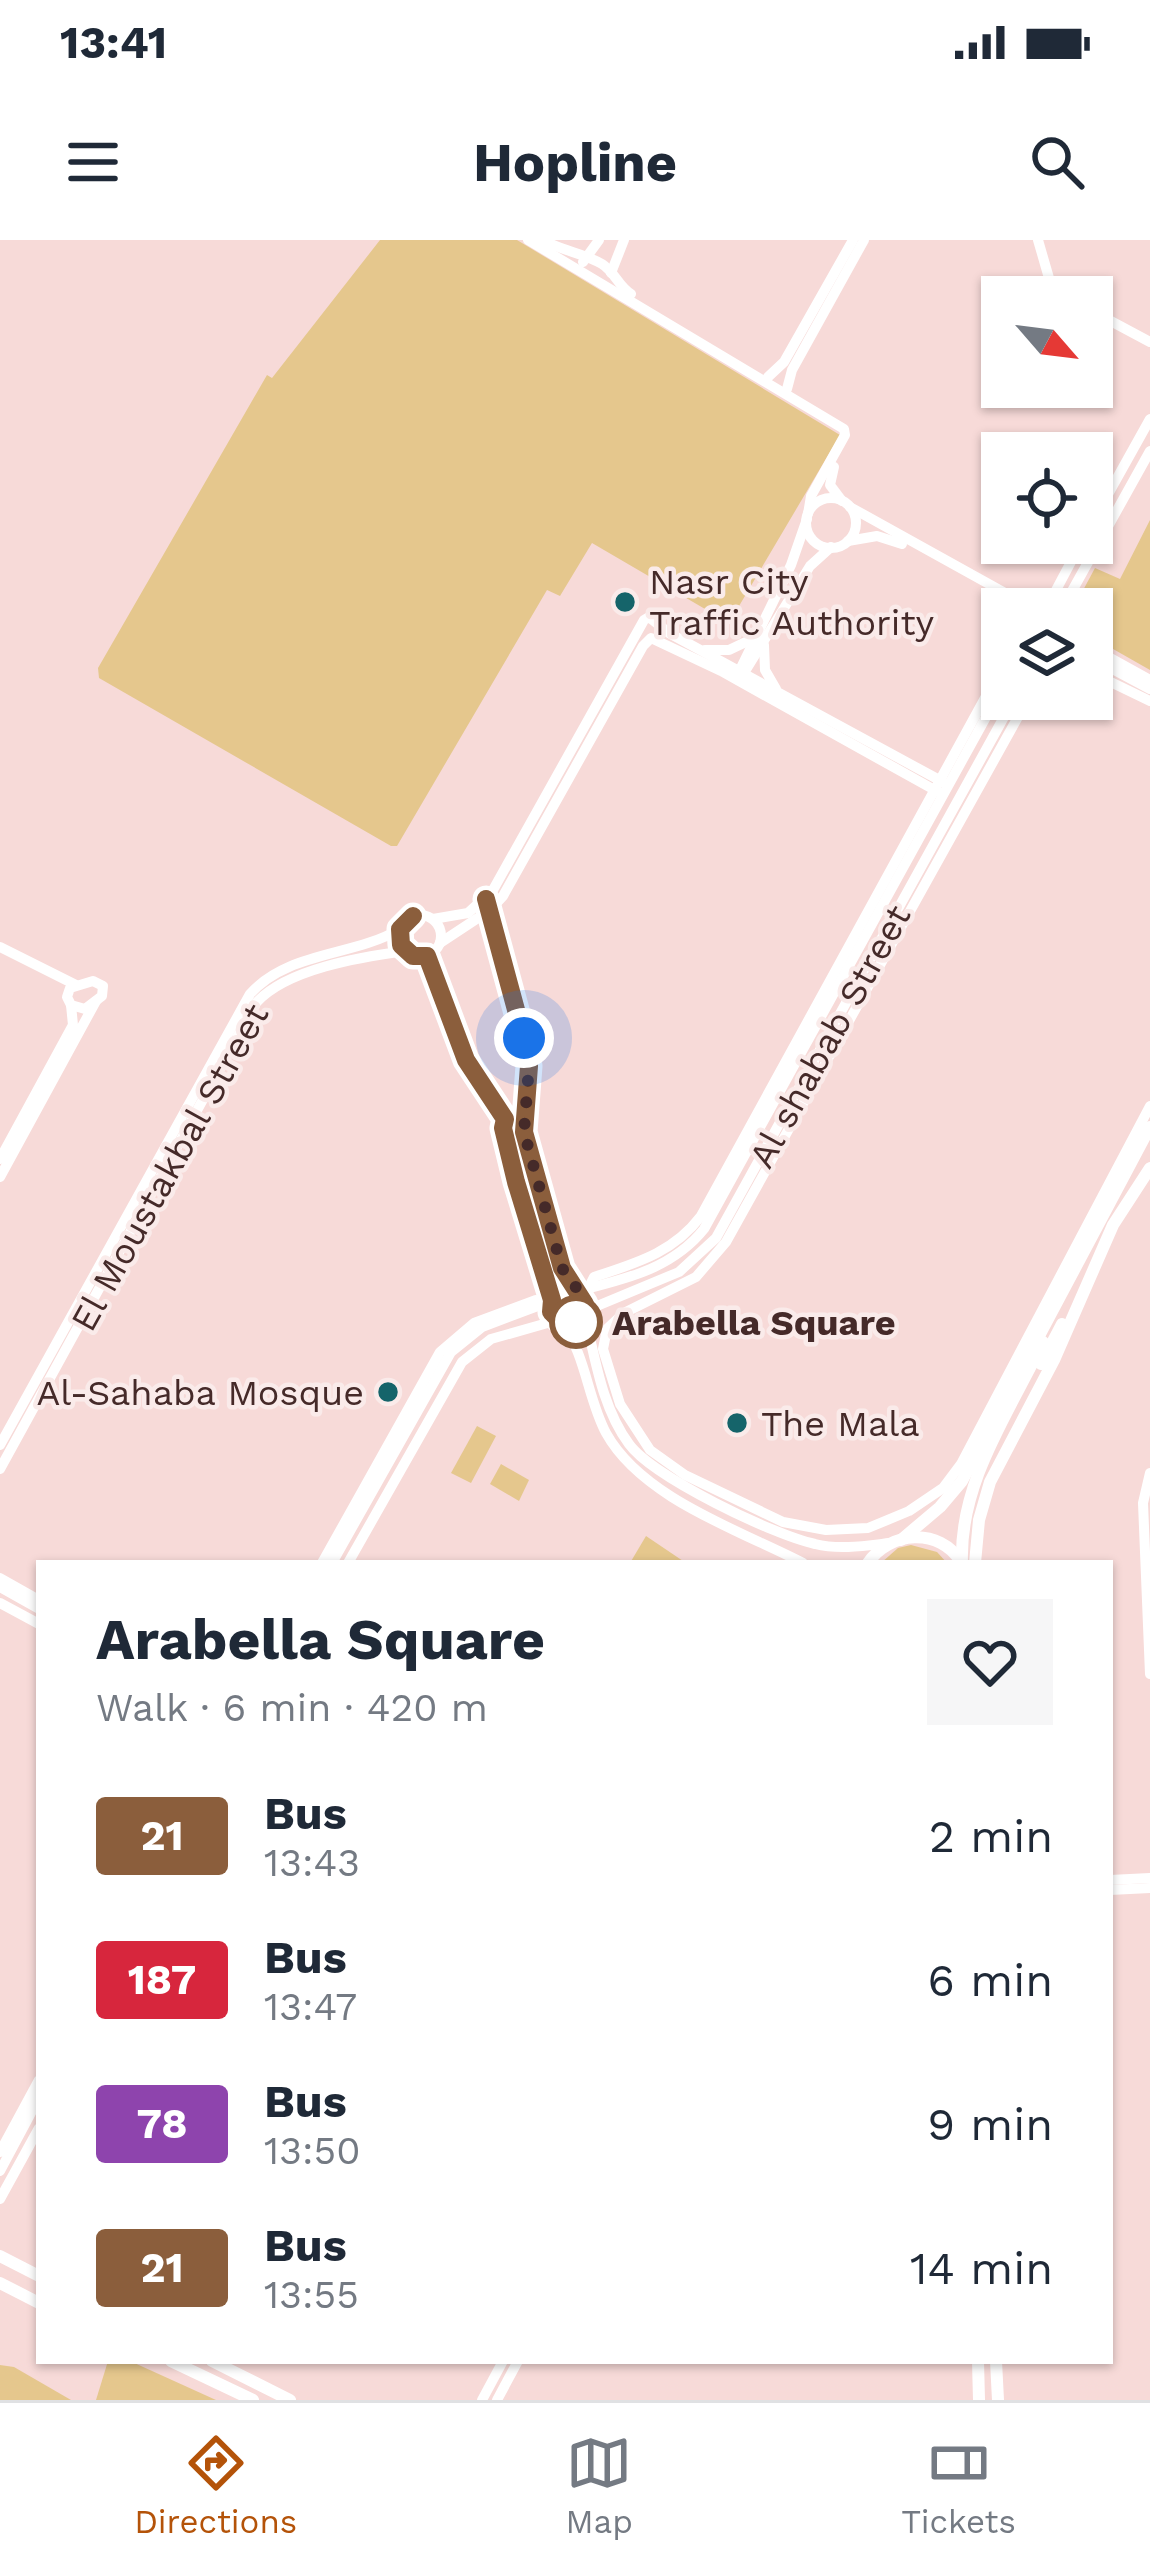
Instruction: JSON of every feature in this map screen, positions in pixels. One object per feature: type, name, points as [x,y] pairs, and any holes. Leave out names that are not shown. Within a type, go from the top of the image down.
[{"type":"main road","points":[[872,1560],[940,1507],[960,1484],[1007,1386],[1150,1127]]},
{"type":"main road","points":[[968,1560],[990,1482],[1054,1360],[1113,1225],[1147,1174]]},
{"type":"main road","points":[[967,1560],[963,1521],[972,1486],[1065,1285]]},
{"type":"main road","points":[[967,1560],[970,1522],[983,1478],[1079,1298]]},
{"type":"main road","points":[[895,1541],[921,1537],[938,1541],[964,1560]]},
{"type":"main road","points":[[0,2255],[36,2274]]},
{"type":"main road","points":[[0,2283],[36,2301]]},
{"type":"main road","points":[[177,2364],[253,2400]]},
{"type":"main road","points":[[218,2364],[290,2400]]},
{"type":"main road","points":[[978,2364],[979,2400]]},
{"type":"main road","points":[[996,2364],[998,2400]]},
{"type":"street","points":[[528,240],[844,429],[811,496],[791,565],[740,676]]},
{"type":"street","points":[[543,240],[566,253],[587,256],[611,271],[623,290],[850,428],[830,479],[832,490],[846,504],[996,588]]},
{"type":"street","points":[[580,271],[599,240],[607,249],[622,244]]},
{"type":"street","points":[[788,388],[785,371],[853,240]]},
{"type":"street","points":[[768,377],[785,371],[864,240]]},
{"type":"street","points":[[1035,240],[1043,276]]},
{"type":"street","points":[[1035,240],[1047,276]]},
{"type":"street","points":[[602,284],[622,244]]},
{"type":"street","points":[[1113,326],[1150,345]]},
{"type":"street","points":[[1113,485],[1150,419]]},
{"type":"street","points":[[1073,588],[1150,451]]},
{"type":"street","points":[[831,548],[810,536],[807,516],[820,501],[846,504]]},
{"type":"street","points":[[846,504],[856,523],[848,541]]},
{"type":"street","points":[[697,648],[729,650],[761,636],[810,566],[831,548],[867,535],[893,539],[981,588]]},
{"type":"street","points":[[427,956],[488,904],[535,809],[558,786],[561,761],[594,701],[649,617],[740,676],[948,791]]},
{"type":"street","points":[[427,956],[405,951],[400,929],[413,916],[456,917],[503,896],[558,786],[656,620]]},
{"type":"street","points":[[761,636],[765,670],[778,692]]},
{"type":"street","points":[[647,641],[661,640],[778,692],[948,791]]},
{"type":"street","points":[[1113,660],[1150,680]]},
{"type":"street","points":[[1113,669],[1150,689]]},
{"type":"street","points":[[1113,683],[1150,700]]},
{"type":"street","points":[[948,791],[981,715]]},
{"type":"street","name":"Al shabab Street","points":[[585,1312],[679,1272],[716,1238],[985,720]]},
{"type":"street","name":"Al shabab Street","points":[[580,1290],[603,1286],[671,1259],[704,1229],[885,891],[999,720]]},
{"type":"street","points":[[597,1346],[614,1319],[684,1286],[726,1242],[1016,720]]},
{"type":"street","points":[[488,904],[529,1066],[524,1132],[562,1268],[584,1300],[615,1420],[640,1457],[680,1484],[803,1541],[830,1547],[895,1541]]},
{"type":"street","points":[[433,919],[441,931],[440,943]]},
{"type":"street","name":"El Moustakbal Street","points":[[0,1445],[250,994],[280,970],[370,944],[400,929]]},
{"type":"street","points":[[334,1560],[433,1379],[466,1338],[492,1322],[549,1302],[560,1290],[580,1290],[594,1277],[655,1256],[697,1221],[864,929]]},
{"type":"street","points":[[0,951],[85,1009],[103,994],[101,983],[93,981],[65,992]]},
{"type":"street","name":"El Moustakbal Street","points":[[0,1469],[256,1003],[274,986],[294,977],[405,951]]},
{"type":"street","points":[[427,956],[466,1060],[505,1119],[551,1312],[577,1349],[604,1428],[641,1477],[797,1560]]},
{"type":"street","points":[[0,1177],[77,1026],[65,992]]},
{"type":"street","points":[[0,1159],[96,1000]]},
{"type":"street","points":[[1038,1329],[1150,1106]]},
{"type":"street","points":[[505,1119],[514,1114],[524,1118]]},
{"type":"street","points":[[506,1133],[514,1137],[524,1132]]},
{"type":"street","points":[[603,1286],[611,1301]]},
{"type":"street","points":[[324,1560],[445,1345],[485,1317],[536,1300],[549,1302]]},
{"type":"street","points":[[528,1310],[533,1327]]},
{"type":"street","points":[[350,1560],[462,1362],[484,1343],[533,1327],[573,1323],[585,1312]]},
{"type":"street","points":[[577,1349],[584,1342],[597,1346]]},
{"type":"street","points":[[605,1375],[650,1450],[686,1474],[793,1526],[826,1530],[868,1528],[922,1505],[952,1478],[1007,1386]]},
{"type":"street","points":[[433,1379],[445,1386]]},
{"type":"street","points":[[1150,1473],[1143,1504],[1150,1674]]},
{"type":"street","points":[[747,1504],[755,1519]]},
{"type":"street","points":[[830,1547],[849,1560]]},
{"type":"street","points":[[0,1578],[36,1598]]},
{"type":"street","points":[[0,1587],[36,1607]]},
{"type":"street","points":[[0,1603],[36,1622]]},
{"type":"street","points":[[1115,1889],[1150,1879]]},
{"type":"street","points":[[1115,1889],[1150,1888]]},
{"type":"street","points":[[0,2152],[36,2086]]},
{"type":"street","points":[[0,2170],[36,2104]]},
{"type":"street","points":[[0,2199],[36,2133]]},
{"type":"street","points":[[482,2400],[501,2364]]},
{"type":"street","points":[[497,2400],[516,2364]]},
{"type":"shaded area","points":[[380,240],[517,240],[840,435],[729,623],[592,543],[560,596],[547,590],[397,846],[99,678],[98,668],[267,375],[272,378]]},
{"type":"shaded area","points":[[1150,520],[1150,670],[1113,649],[1113,588],[1084,588],[1095,568],[1120,579]]},
{"type":"shaded area","points":[[477,1426],[496,1436],[471,1483],[451,1473]]},
{"type":"shaded area","points":[[501,1464],[529,1480],[519,1501],[490,1484]]},
{"type":"shaded area","points":[[646,1536],[682,1560],[632,1560]]},
{"type":"shaded area","points":[[911,1545],[937,1552],[944,1560],[884,1560],[898,1548]]},
{"type":"shaded area","points":[[107,2364],[137,2364],[216,2400],[96,2400]]},
{"type":"shaded area","points":[[0,2365],[14,2367],[71,2400],[0,2400]]},
{"type":"bus line","name":"21","points":[[413,916],[400,929],[401,945],[413,956],[427,956],[460,1049],[505,1119],[507,1146],[552,1300],[551,1312],[569,1324],[580,1319],[585,1304],[562,1268],[526,1141],[529,1066],[486,899]]},
{"type":"place","name":"Nasr City Traffic Authority","points":[[625,602]]},
{"type":"place","name":"Arabella Square","points":[[576,1322]]},
{"type":"place","name":"Al-Sahaba Mosque","points":[[388,1392]]},
{"type":"place","name":"The Mala","points":[[737,1423]]},
{"type":"route","points":[[524,1038],[529,1066],[524,1132],[562,1268],[586,1307],[576,1322]]}]
